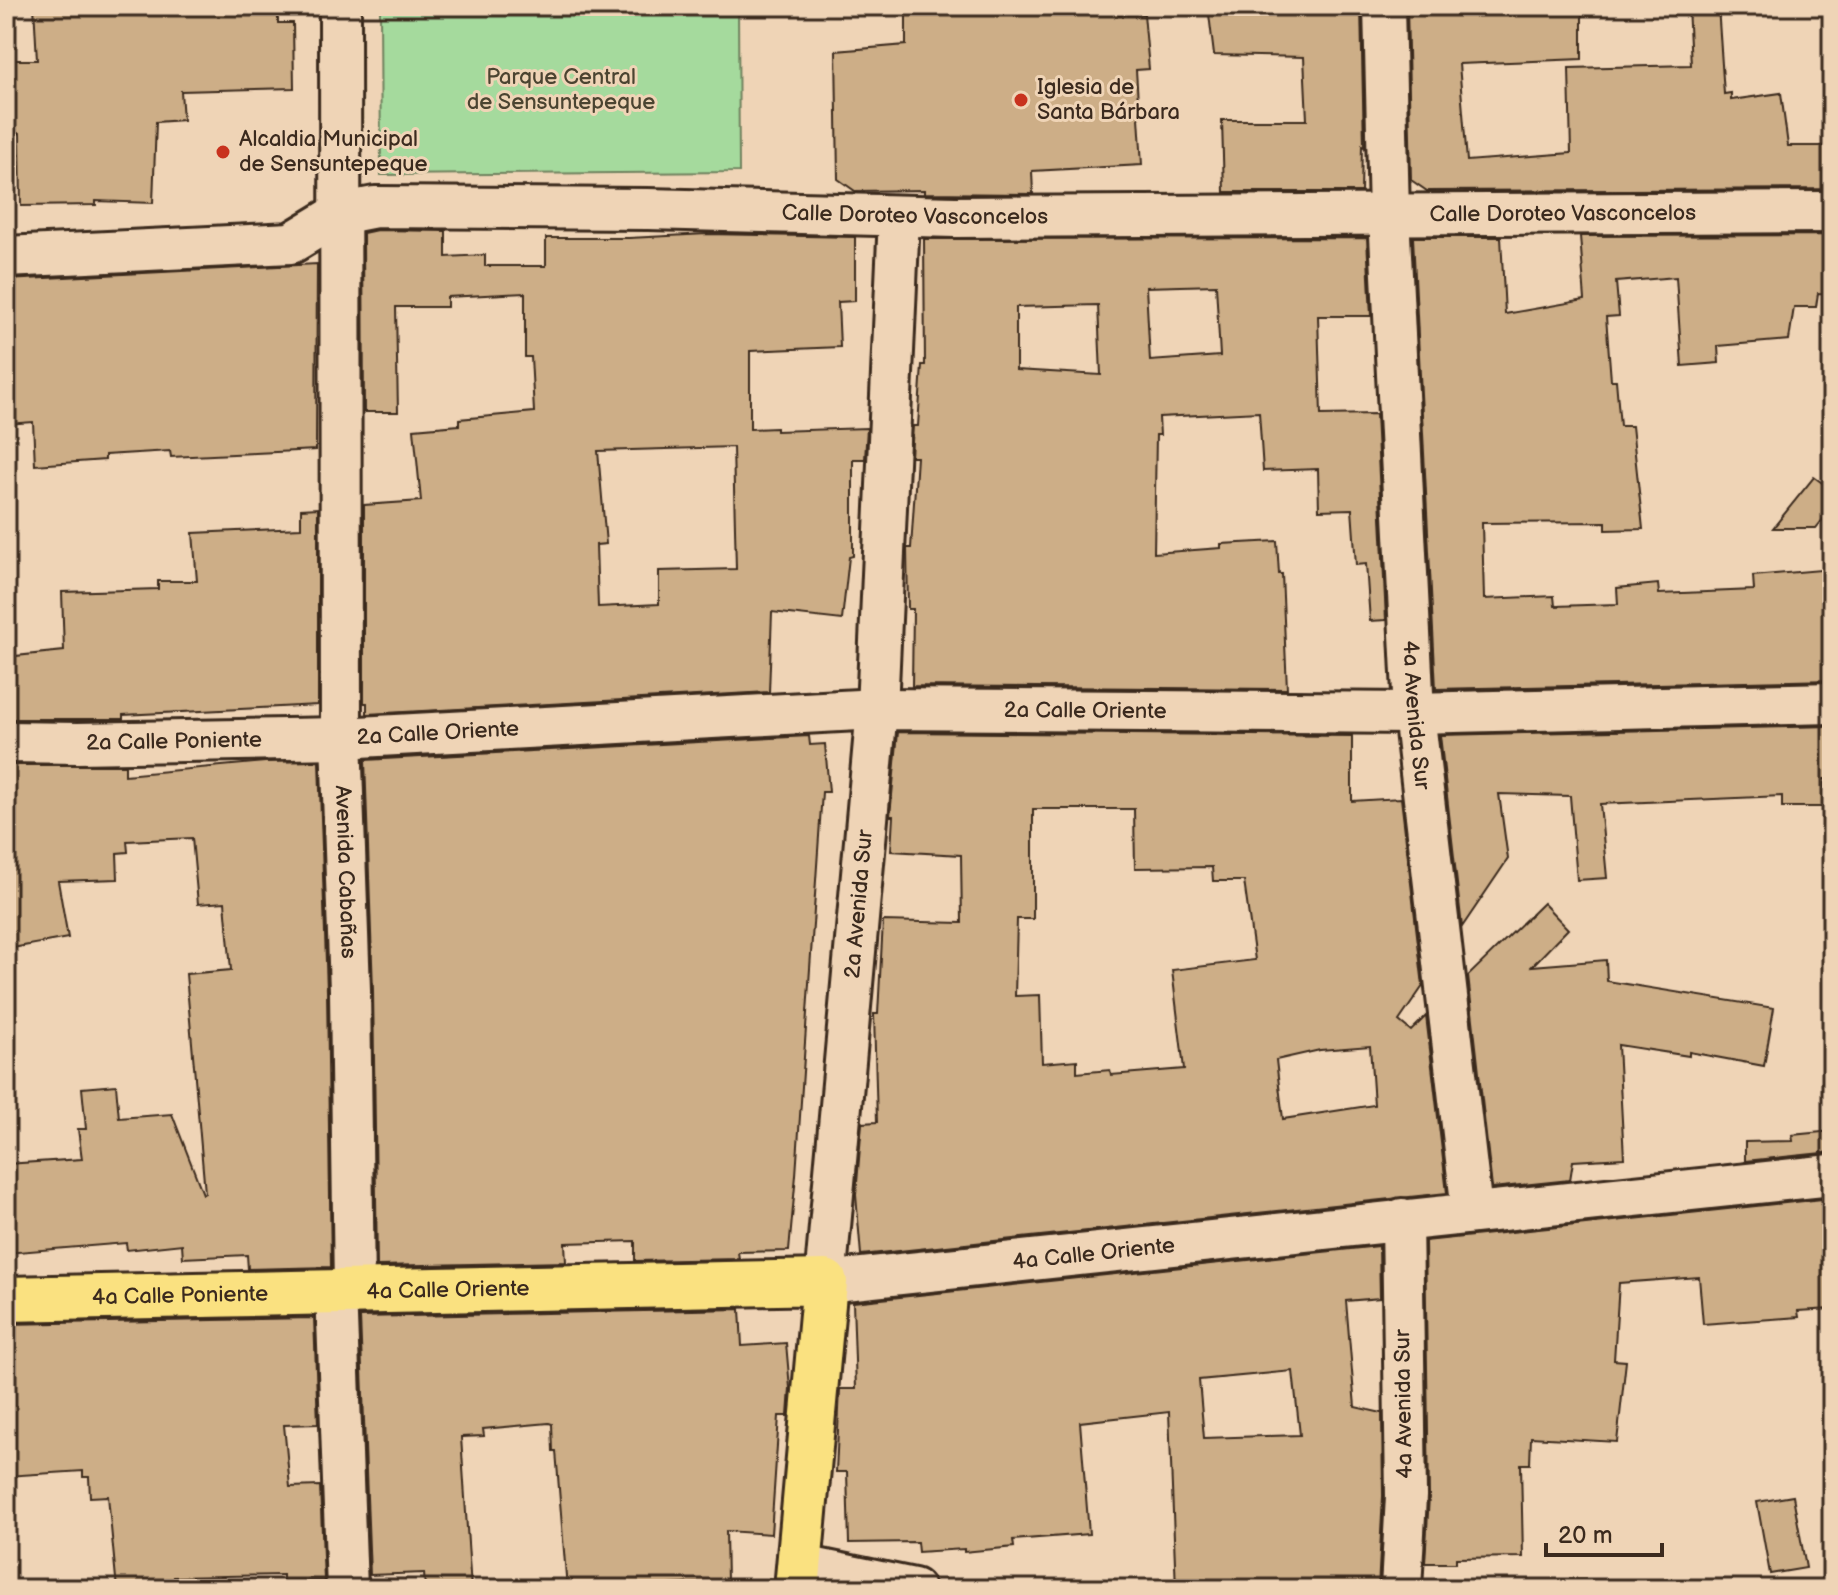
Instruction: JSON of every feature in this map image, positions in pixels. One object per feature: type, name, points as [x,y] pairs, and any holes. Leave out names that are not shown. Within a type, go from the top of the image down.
[{"type":"main road","name":"4a Calle Oriente","points":[[345,1291],[825,1282]]},
{"type":"main road","name":"2a Avenida Sur","points":[[798,1577],[825,1282]]},
{"type":"main road","name":"4a Calle Poniente","points":[[6,1299],[345,1291]]},
{"type":"street","name":"Avenida Cabañas","points":[[340,6],[341,738],[350,990],[345,1291],[347,1589]]},
{"type":"street","name":"4a Avenida Sur","points":[[1384,6],[1389,215],[1414,713],[1472,1211]]},
{"type":"street","name":"Calle Doroteo Vasconcelos","points":[[6,257],[291,243],[339,214],[375,207],[899,217],[1832,212]]},
{"type":"street","name":"2a Avenida Sur","points":[[825,1282],[877,709],[899,217]]},
{"type":"street","name":"2a Calle Oriente","points":[[341,738],[877,709],[1414,713],[1832,703]]},
{"type":"street","name":"2a Calle Poniente","points":[[6,742],[341,738]]},
{"type":"street","name":"4a Calle Oriente","points":[[825,1282],[1832,1175]]},
{"type":"street","name":"4a Avenida Sur","points":[[1401,1589],[1406,1496],[1402,1219]]},
{"type":"street","points":[[798,1577],[914,1589]]},
{"type":"green space","name":"Parque Central de Sensuntepeque","points":[[380,6],[738,6],[739,172],[381,175]]},
{"type":"building","points":[[34,6],[278,6],[278,23],[293,23],[294,88],[181,91],[183,120],[156,122],[153,203],[96,201],[96,205],[21,206],[20,133],[6,134],[6,60],[37,60]]},
{"type":"building","points":[[906,6],[1119,6],[1119,15],[1144,14],[1149,69],[1136,70],[1142,165],[1032,171],[1033,194],[855,191],[838,179],[836,51],[906,45]]},
{"type":"building","points":[[1208,6],[1361,6],[1364,147],[1362,145],[1361,192],[1224,192],[1222,120],[1307,120],[1304,57],[1214,55]]},
{"type":"building","points":[[1407,6],[1582,6],[1582,59],[1459,64],[1467,161],[1571,153],[1569,68],[1691,65],[1688,6],[1718,6],[1724,94],[1731,93],[1731,100],[1781,93],[1788,146],[1832,146],[1832,189],[1427,191],[1411,180]]},
{"type":"building","points":[[377,230],[446,231],[446,257],[485,255],[485,266],[546,266],[546,238],[707,234],[855,237],[855,301],[838,302],[840,347],[750,351],[750,429],[867,428],[865,459],[853,459],[853,556],[849,557],[842,620],[772,612],[769,692],[367,714],[367,703],[364,703],[364,505],[421,501],[414,429],[459,425],[459,419],[534,412],[531,357],[525,357],[525,293],[447,297],[447,307],[396,307],[398,412],[364,412],[363,233]],"holes":[[[733,447],[736,569],[659,571],[659,604],[598,607],[596,545],[606,544],[598,451]]]},
{"type":"building","points":[[1832,235],[1832,294],[1818,293],[1816,307],[1794,307],[1789,340],[1718,346],[1719,363],[1682,366],[1676,277],[1616,282],[1619,316],[1606,317],[1611,380],[1616,380],[1620,426],[1632,426],[1643,529],[1606,530],[1606,522],[1482,523],[1484,599],[1554,596],[1555,606],[1618,604],[1617,588],[1658,584],[1659,594],[1754,590],[1753,576],[1832,569],[1832,680],[1436,689],[1413,237],[1501,237],[1505,314],[1585,300],[1580,236]]},
{"type":"building","points":[[1367,238],[1371,316],[1318,316],[1321,415],[1376,414],[1386,620],[1370,621],[1366,564],[1356,565],[1352,509],[1319,510],[1318,469],[1263,471],[1259,412],[1159,417],[1154,553],[1221,548],[1221,544],[1277,541],[1279,574],[1282,574],[1287,689],[912,686],[913,609],[908,609],[907,548],[911,548],[917,457],[911,457],[913,426],[918,426],[922,365],[925,365],[924,239]],"holes":[[[1216,285],[1220,356],[1150,361],[1146,287]],[[1098,305],[1101,375],[1016,370],[1016,307]]]},
{"type":"building","points":[[317,264],[316,450],[171,457],[170,451],[105,455],[105,460],[35,465],[33,422],[6,424],[6,280]]},
{"type":"building","points":[[1814,477],[1832,490],[1832,508],[1816,528],[1773,528]]},
{"type":"building","points":[[318,508],[318,705],[123,715],[123,719],[6,719],[6,657],[64,651],[62,592],[158,589],[158,581],[197,581],[193,533],[301,528],[301,509]]},
{"type":"building","points":[[1832,726],[1832,779],[1824,779],[1824,807],[1782,807],[1782,796],[1600,804],[1607,878],[1577,880],[1570,796],[1499,794],[1508,859],[1462,927],[1440,735]]},
{"type":"building","points":[[898,732],[1352,736],[1352,801],[1401,798],[1423,986],[1399,1021],[1411,1031],[1426,1016],[1447,1193],[861,1255],[856,1195],[862,1123],[877,1122],[874,1014],[878,1014],[883,921],[962,923],[961,855],[891,851],[893,816],[890,816]],"holes":[[[1033,809],[1134,809],[1135,868],[1212,867],[1213,881],[1244,881],[1255,960],[1172,970],[1184,1069],[1111,1075],[1110,1070],[1077,1073],[1077,1060],[1042,1063],[1040,995],[1015,996],[1017,919],[1033,919]],[[1370,1046],[1374,1105],[1283,1119],[1276,1060],[1320,1050]]]},
{"type":"building","points":[[809,736],[810,745],[825,744],[829,792],[822,792],[789,1251],[738,1252],[739,1259],[635,1261],[635,1241],[565,1243],[566,1262],[377,1266],[373,990],[365,760]]},
{"type":"building","points":[[319,761],[327,991],[331,1267],[248,1269],[247,1255],[183,1258],[182,1244],[127,1250],[126,1243],[6,1253],[6,1164],[82,1159],[78,1129],[86,1129],[82,1088],[116,1085],[119,1118],[172,1114],[205,1193],[186,974],[231,970],[225,902],[198,904],[192,838],[127,841],[128,852],[117,853],[118,879],[58,881],[68,938],[12,948],[6,916],[6,765],[125,765],[125,775],[265,762]]},
{"type":"building","points":[[1543,903],[1568,929],[1532,966],[1606,960],[1607,981],[1774,1008],[1764,1066],[1689,1052],[1689,1056],[1618,1045],[1624,1158],[1573,1161],[1570,1180],[1492,1188],[1468,976]]},
{"type":"building","points":[[1832,1131],[1832,1152],[1745,1161],[1745,1142],[1793,1141],[1792,1135]]},
{"type":"building","points":[[1832,1198],[1832,1309],[1798,1311],[1799,1317],[1703,1324],[1699,1277],[1619,1283],[1614,1360],[1626,1361],[1617,1442],[1531,1437],[1530,1464],[1521,1464],[1523,1557],[1456,1558],[1456,1563],[1425,1563],[1429,1496],[1425,1241]]},
{"type":"building","points":[[1379,1246],[1380,1298],[1346,1301],[1355,1407],[1382,1413],[1383,1496],[1378,1589],[1176,1589],[1169,1412],[1080,1422],[1089,1534],[1013,1540],[1014,1547],[964,1552],[964,1549],[918,1552],[917,1542],[849,1543],[847,1472],[836,1472],[840,1389],[856,1389],[853,1302]],"holes":[[[1293,1371],[1300,1435],[1204,1438],[1199,1380]]]},
{"type":"building","points":[[740,1309],[742,1346],[786,1343],[790,1388],[788,1416],[779,1416],[771,1534],[726,1531],[727,1581],[567,1589],[556,1451],[553,1451],[552,1424],[549,1423],[483,1429],[484,1436],[461,1437],[471,1589],[425,1589],[424,1573],[370,1575],[360,1317]]},
{"type":"building","points":[[314,1318],[318,1424],[284,1425],[290,1487],[320,1486],[324,1580],[283,1581],[283,1575],[174,1577],[174,1589],[117,1589],[108,1496],[90,1497],[89,1477],[83,1477],[83,1471],[6,1476],[6,1324]]},
{"type":"building","points":[[1793,1496],[1806,1568],[1770,1574],[1757,1502]]},
{"type":"place","name":"Iglesia de Santa Bárbara","points":[[1021,100]]},
{"type":"place","name":"Alcaldia Municipal de Sensuntepeque","points":[[223,152]]}]
